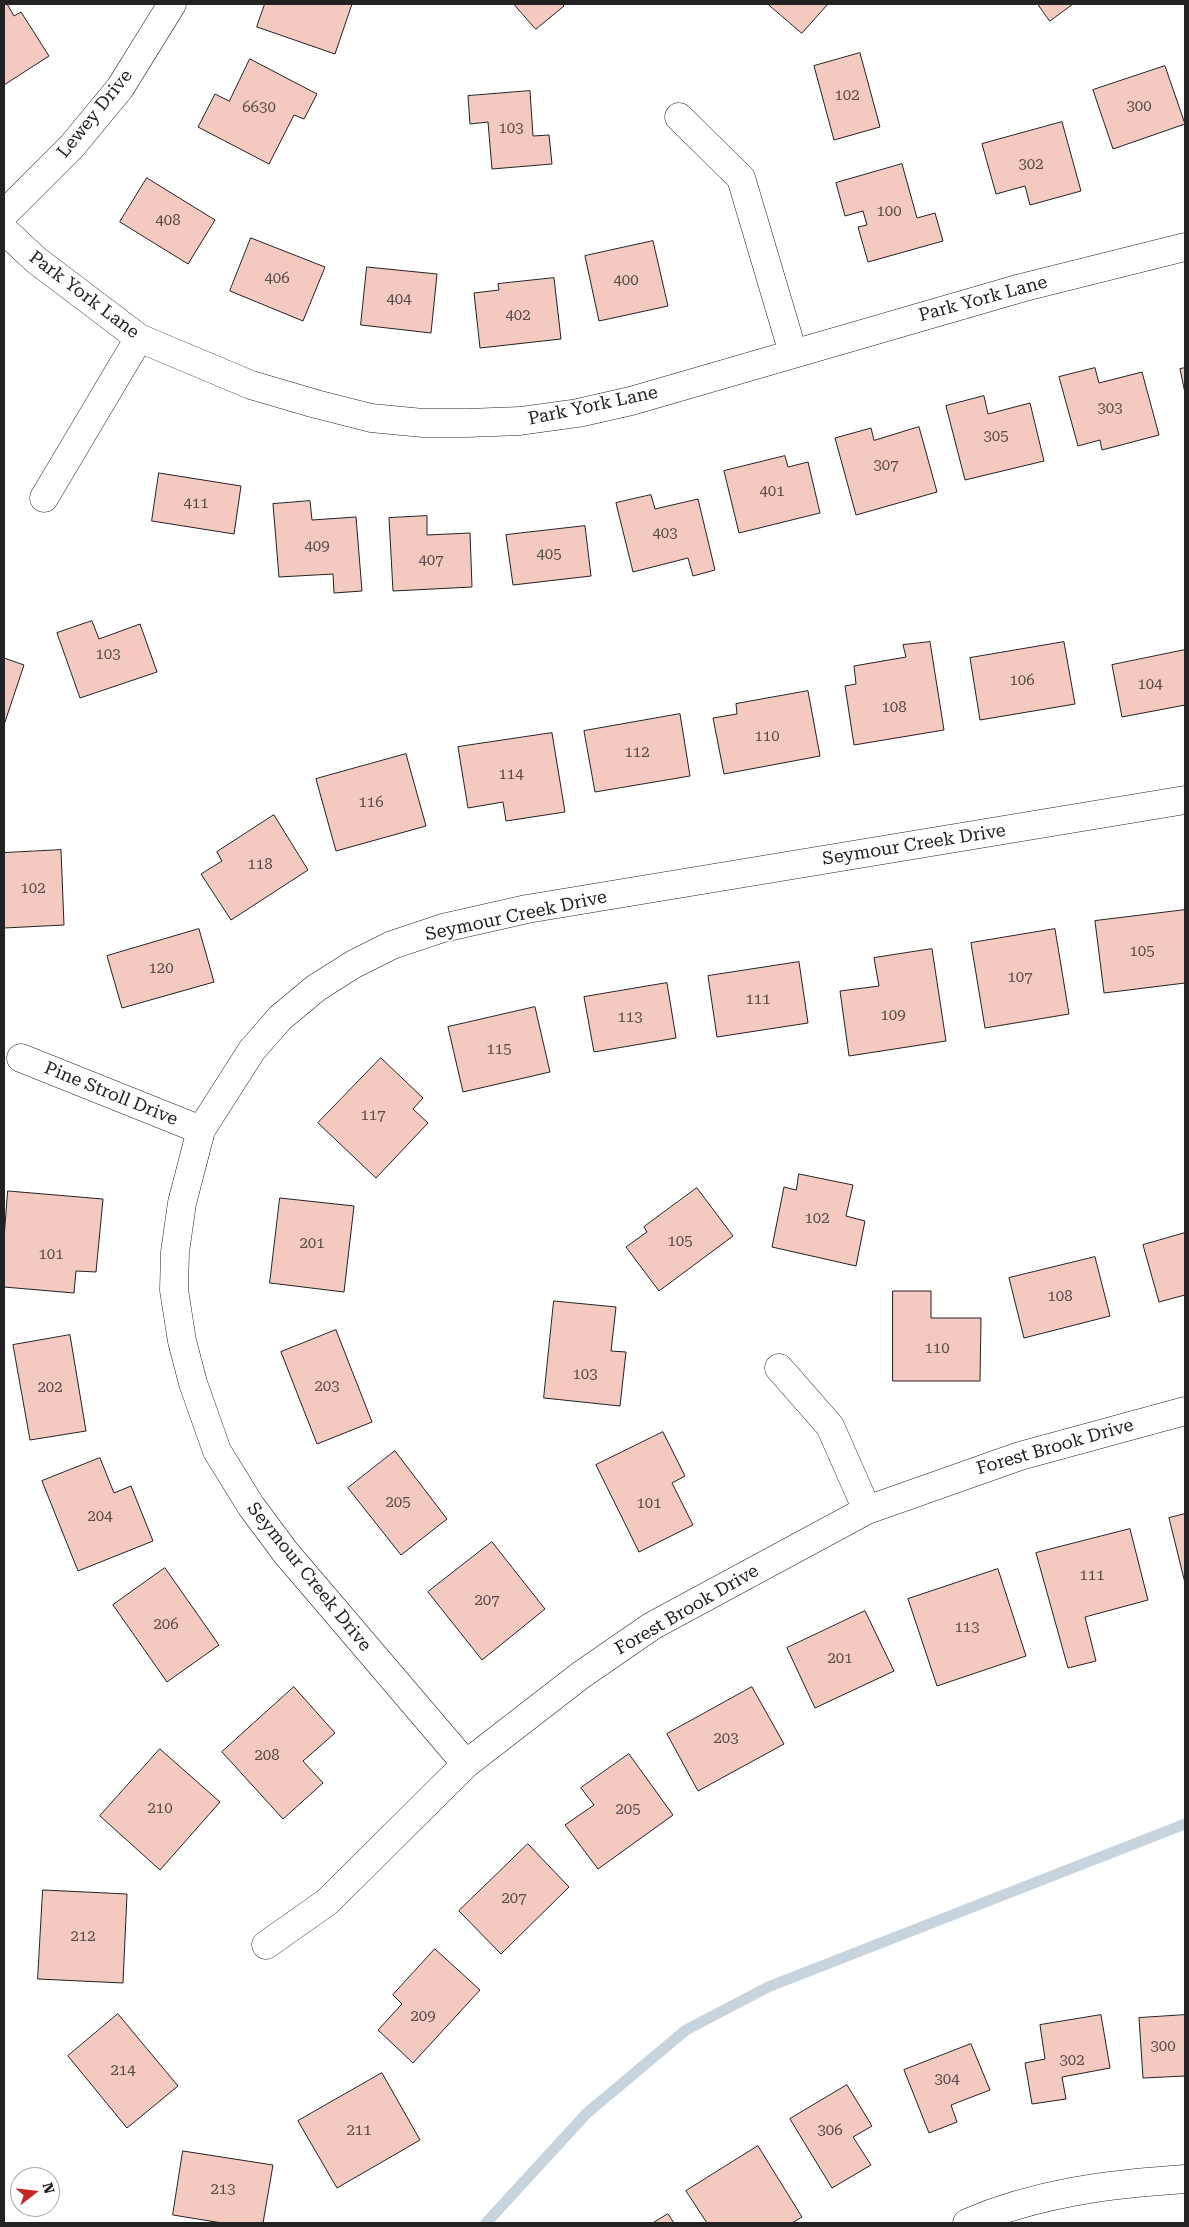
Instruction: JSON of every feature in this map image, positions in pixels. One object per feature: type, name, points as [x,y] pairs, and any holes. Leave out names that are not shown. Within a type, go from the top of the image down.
[{"type":"street","name":"Lewey Drive","points":[[4,214],[73,145],[120,88],[172,4]]},
{"type":"street","points":[[679,116],[741,178],[793,352]]},
{"type":"street","name":"Park York Lane","points":[[4,230],[36,260],[139,338],[251,385],[306,402],[371,418],[423,423],[520,421],[578,413],[631,401],[793,352],[1030,286],[1185,247]]},
{"type":"street","points":[[44,498],[139,338]]},
{"type":"street","name":"Seymour Creek Drive","points":[[466,1764],[286,1553],[251,1506],[218,1451],[193,1383],[182,1341],[174,1290],[175,1252],[182,1203],[201,1130],[252,1050],[280,1018],[316,988],[354,964],[392,945],[443,928],[527,909],[1185,800]]},
{"type":"street","name":"Pine Stroll Drive","points":[[21,1058],[201,1130]]},
{"type":"street","points":[[779,1368],[830,1426],[867,1510]]},
{"type":"street","name":"Forest Brook Drive","points":[[266,1945],[327,1902],[466,1764],[581,1675],[652,1626],[867,1510],[1020,1456],[1185,1411]]},
{"type":"street","points":[[967,2223],[1038,2198],[1080,2189],[1185,2179]]},
{"type":"building","points":[[4,4],[7,4],[14,16],[21,12],[49,56],[4,85]]},
{"type":"building","points":[[265,4],[352,4],[335,54],[257,27]]},
{"type":"building","points":[[514,4],[562,4],[564,6],[536,29]]},
{"type":"building","points":[[768,4],[828,4],[802,33]]},
{"type":"building","points":[[1038,4],[1073,4],[1050,21]]},
{"type":"building","points":[[860,53],[880,127],[834,140],[814,66]]},
{"type":"building","points":[[250,59],[317,94],[304,119],[294,115],[269,164],[198,127],[215,94],[229,101]]},
{"type":"building","points":[[1165,66],[1185,124],[1113,149],[1093,90]]},
{"type":"building","points":[[530,91],[533,136],[549,135],[552,164],[492,169],[488,122],[470,124],[468,96]]},
{"type":"building","points":[[1062,122],[1081,191],[1030,205],[1025,186],[996,194],[982,144]]},
{"type":"building","points":[[902,164],[917,218],[935,213],[943,241],[868,262],[858,227],[867,225],[863,211],[845,216],[836,183]]},
{"type":"building","points":[[147,178],[215,220],[188,264],[120,222]]},
{"type":"building","points":[[251,238],[325,267],[303,321],[230,291]]},
{"type":"building","points":[[653,241],[668,306],[599,321],[585,256]]},
{"type":"building","points":[[367,267],[437,274],[431,333],[361,325]]},
{"type":"building","points":[[554,278],[561,339],[480,348],[474,293],[499,290],[498,284]]},
{"type":"building","points":[[1095,368],[1099,383],[1142,372],[1159,435],[1102,450],[1100,440],[1078,446],[1059,377]]},
{"type":"building","points":[[1185,368],[1185,393],[1180,369]]},
{"type":"building","points":[[984,396],[988,414],[1030,403],[1044,461],[965,480],[946,406]]},
{"type":"building","points":[[919,427],[937,492],[856,515],[835,438],[871,428],[874,440]]},
{"type":"building","points":[[785,456],[788,467],[808,462],[820,513],[739,533],[724,471]]},
{"type":"building","points":[[159,473],[241,486],[234,534],[152,521]]},
{"type":"building","points":[[651,495],[655,509],[698,499],[715,570],[693,576],[688,558],[633,572],[616,503]]},
{"type":"building","points":[[310,501],[312,520],[356,517],[362,591],[334,593],[333,574],[279,577],[273,504]]},
{"type":"building","points":[[427,516],[427,535],[470,533],[472,587],[393,591],[389,518]]},
{"type":"building","points":[[585,526],[591,576],[513,585],[506,535]]},
{"type":"building","points":[[92,621],[99,639],[140,624],[157,672],[80,698],[57,633]]},
{"type":"building","points":[[930,642],[944,730],[854,745],[845,686],[856,684],[854,666],[906,657],[903,645]]},
{"type":"building","points":[[1064,642],[1075,704],[980,720],[970,658]]},
{"type":"building","points":[[1185,650],[1185,705],[1122,717],[1112,665]]},
{"type":"building","points":[[4,658],[24,665],[4,725]]},
{"type":"building","points":[[808,691],[820,756],[724,774],[713,718],[737,714],[736,704]]},
{"type":"building","points":[[680,714],[690,776],[595,792],[584,731]]},
{"type":"building","points":[[552,733],[565,812],[506,821],[503,802],[468,808],[458,747]]},
{"type":"building","points":[[406,754],[426,826],[336,851],[316,779]]},
{"type":"building","points":[[274,815],[308,870],[231,920],[201,874],[222,861],[217,852]]},
{"type":"building","points":[[61,850],[64,925],[4,928],[4,853]]},
{"type":"building","points":[[1185,910],[1185,983],[1104,993],[1095,921]]},
{"type":"building","points":[[199,929],[214,982],[122,1008],[107,956]]},
{"type":"building","points":[[1055,929],[1069,1014],[985,1028],[971,943]]},
{"type":"building","points":[[932,949],[946,1041],[849,1056],[840,991],[879,986],[874,958]]},
{"type":"building","points":[[799,962],[808,1023],[717,1037],[708,976]]},
{"type":"building","points":[[667,983],[676,1038],[594,1052],[584,997]]},
{"type":"building","points":[[535,1007],[550,1072],[463,1092],[448,1027]]},
{"type":"building","points":[[381,1058],[423,1098],[413,1109],[428,1123],[376,1178],[318,1123]]},
{"type":"building","points":[[799,1174],[853,1185],[846,1216],[865,1221],[856,1266],[772,1247],[784,1187],[796,1190]]},
{"type":"building","points":[[697,1188],[733,1236],[659,1291],[626,1247],[647,1232],[644,1227]]},
{"type":"building","points":[[8,1191],[103,1199],[96,1272],[76,1271],[74,1293],[4,1287],[4,1239]]},
{"type":"building","points":[[280,1198],[354,1206],[344,1292],[270,1283]]},
{"type":"building","points":[[1185,1233],[1185,1295],[1159,1302],[1143,1245]]},
{"type":"building","points":[[1095,1257],[1110,1316],[1024,1338],[1009,1278]]},
{"type":"building","points":[[893,1291],[931,1291],[931,1318],[981,1318],[980,1381],[893,1381]]},
{"type":"building","points":[[554,1301],[616,1307],[611,1351],[626,1352],[620,1406],[544,1398]]},
{"type":"building","points":[[336,1330],[372,1422],[317,1444],[281,1352]]},
{"type":"building","points":[[70,1335],[86,1431],[30,1440],[13,1345]]},
{"type":"building","points":[[663,1432],[685,1476],[672,1483],[693,1525],[639,1552],[596,1465]]},
{"type":"building","points":[[395,1451],[447,1519],[401,1555],[348,1488]]},
{"type":"building","points":[[100,1458],[114,1493],[131,1486],[153,1541],[78,1571],[42,1481]]},
{"type":"building","points":[[1185,1514],[1185,1583],[1169,1518]]},
{"type":"building","points":[[1130,1529],[1148,1600],[1085,1617],[1096,1661],[1068,1668],[1036,1553]]},
{"type":"building","points":[[492,1542],[545,1609],[482,1660],[428,1592]]},
{"type":"building","points":[[165,1568],[219,1645],[167,1682],[113,1605]]},
{"type":"building","points":[[998,1569],[1026,1656],[937,1686],[908,1599]]},
{"type":"building","points":[[865,1611],[894,1671],[815,1708],[787,1648]]},
{"type":"building","points":[[294,1687],[335,1733],[303,1761],[323,1783],[283,1819],[222,1752]]},
{"type":"building","points":[[752,1687],[784,1744],[698,1791],[667,1734]]},
{"type":"building","points":[[160,1749],[220,1802],[160,1870],[100,1816]]},
{"type":"building","points":[[629,1754],[673,1815],[598,1869],[565,1825],[594,1805],[581,1788]]},
{"type":"building","points":[[528,1844],[569,1887],[501,1954],[459,1911]]},
{"type":"building","points":[[43,1890],[127,1894],[123,1983],[38,1979]]},
{"type":"building","points":[[435,1949],[480,1990],[413,2063],[378,2030],[402,2004],[393,1995]]},
{"type":"building","points":[[118,2014],[178,2086],[127,2128],[68,2056]]},
{"type":"building","points":[[1101,2015],[1110,2068],[1062,2077],[1066,2099],[1032,2104],[1025,2063],[1045,2059],[1040,2025]]},
{"type":"building","points":[[1185,2015],[1185,2076],[1143,2078],[1139,2018]]},
{"type":"building","points":[[971,2044],[990,2090],[951,2105],[957,2122],[929,2133],[904,2070]]},
{"type":"building","points":[[382,2073],[420,2140],[337,2188],[298,2121]]},
{"type":"building","points":[[847,2085],[872,2126],[853,2137],[871,2165],[832,2188],[790,2119]]},
{"type":"building","points":[[758,2146],[802,2217],[792,2223],[707,2223],[686,2191]]},
{"type":"building","points":[[183,2151],[273,2165],[263,2223],[222,2223],[173,2215]]},
{"type":"building","points":[[668,2214],[674,2223],[653,2223]]},
{"type":"waterway","points":[[486,2223],[587,2113],[686,2030],[768,1987],[1185,1824]]}]
